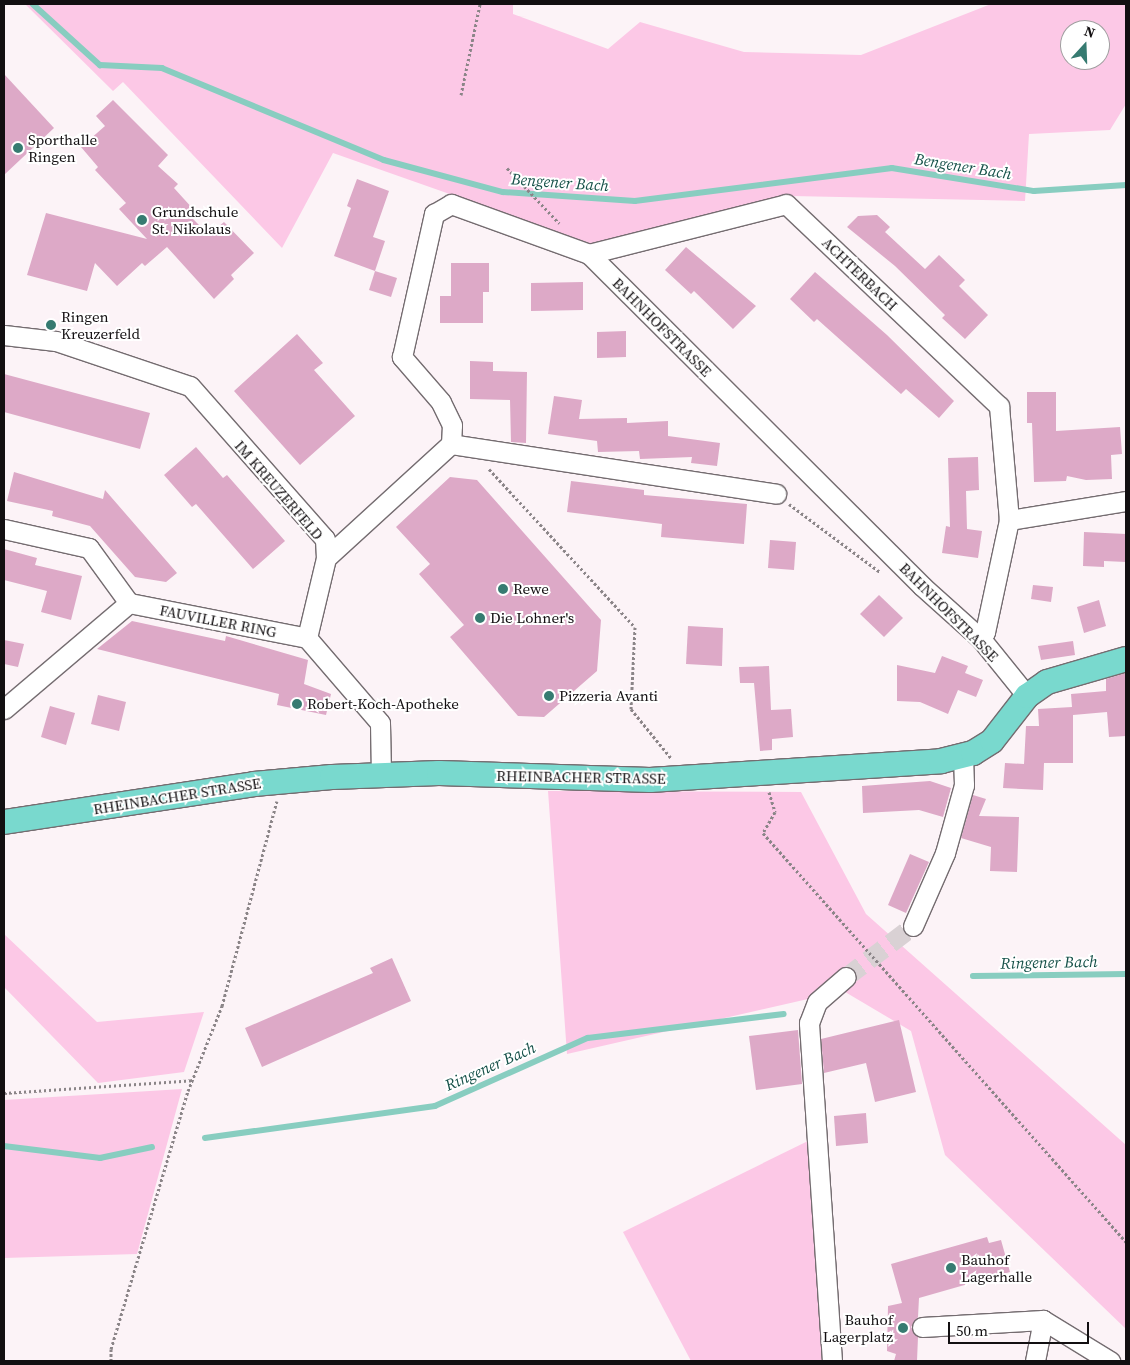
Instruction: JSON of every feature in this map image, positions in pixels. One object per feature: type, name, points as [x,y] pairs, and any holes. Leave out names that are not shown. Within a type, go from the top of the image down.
[{"type":"main road","name":"RHEINBACHER STRASSE","points":[[4,822],[282,781],[458,773],[595,780],[687,778],[922,763],[963,757],[992,741],[1027,696],[1059,678],[1126,659]]},
{"type":"street","name":"BAHNHOFSTRASSE","points":[[451,444],[452,425],[441,402],[402,357],[434,214],[451,204],[589,254],[922,586],[981,640],[1027,696]]},
{"type":"street","name":"ACHTERBACH","points":[[589,254],[786,204],[999,406],[1009,520]]},
{"type":"street","name":"IM KREUZERFELD","points":[[4,335],[56,341],[190,386],[325,539],[326,558],[307,638]]},
{"type":"street","points":[[326,558],[451,444],[776,494]]},
{"type":"street","points":[[981,640],[1009,520],[1126,501]]},
{"type":"street","points":[[4,529],[89,548],[129,603],[4,709]]},
{"type":"street","name":"FAUVILLER RING","points":[[129,603],[307,638]]},
{"type":"street","points":[[307,638],[380,723],[381,775]]},
{"type":"street","points":[[913,926],[945,853],[964,785],[963,757]]},
{"type":"street","points":[[832,1361],[809,1023],[817,1002],[846,977]]},
{"type":"street","points":[[922,1327],[1043,1320],[1110,1361]]},
{"type":"street","points":[[1035,1361],[1043,1320]]},
{"type":"path","points":[[461,95],[480,4]]},
{"type":"path","points":[[507,168],[536,199]]},
{"type":"path","points":[[487,467],[636,627],[631,709],[687,778]]},
{"type":"path","points":[[776,494],[884,576]]},
{"type":"path","points":[[733,776],[769,790],[776,812],[763,833],[1126,1242]]},
{"type":"path","points":[[111,1361],[111,1349],[193,1080],[222,1006],[282,781]]},
{"type":"path","points":[[4,1093],[193,1080]]},
{"type":"shaded area","points":[[25,4],[513,4],[513,14],[608,49],[640,22],[744,52],[861,55],[991,4],[1126,4],[1126,104],[1110,130],[1029,134],[1025,201],[792,196],[595,245],[333,153],[282,248],[123,82],[113,91]]},
{"type":"shaded area","points":[[548,791],[801,792],[866,914],[1126,1145],[1126,1329],[945,1155],[911,1031],[835,986],[808,999],[567,1054]]},
{"type":"shaded area","points":[[4,934],[97,1022],[204,1012],[184,1072],[98,1083],[4,987]]},
{"type":"shaded area","points":[[182,1089],[137,1254],[4,1258],[4,1100]]},
{"type":"shaded area","points":[[810,1140],[822,1361],[691,1361],[623,1232]]},
{"type":"building","name":"Sporthalle Ringen","points":[[4,74],[54,128],[4,175]]},
{"type":"building","points":[[113,100],[168,155],[158,166],[178,184],[174,188],[194,210],[189,215],[209,235],[224,222],[254,253],[231,275],[234,279],[214,299],[167,247],[145,266],[142,263],[117,286],[95,263],[87,291],[27,275],[46,213],[147,239],[119,209],[126,203],[95,170],[98,167],[81,147],[105,126],[96,116]]},
{"type":"building","points":[[357,179],[389,191],[373,237],[385,241],[375,271],[334,256],[351,208],[347,206]]},
{"type":"building","points":[[877,215],[890,227],[885,232],[925,269],[939,255],[965,280],[959,286],[988,315],[965,339],[942,318],[945,315],[895,266],[847,227],[858,216]]},
{"type":"building","points":[[686,247],[756,306],[733,329],[694,291],[691,294],[665,270]]},
{"type":"building","points":[[451,263],[489,263],[489,292],[483,292],[483,323],[440,323],[440,296],[451,296]]},
{"type":"building","points":[[375,271],[397,278],[391,297],[369,290]]},
{"type":"building","points":[[815,272],[887,335],[954,401],[939,418],[906,389],[901,394],[817,319],[814,322],[790,299]]},
{"type":"building","points":[[583,282],[583,310],[531,311],[531,283]]},
{"type":"building","points":[[626,331],[626,357],[597,358],[597,332]]},
{"type":"building","points":[[297,334],[323,363],[314,370],[355,416],[300,465],[234,391]]},
{"type":"building","points":[[470,361],[493,362],[493,371],[527,372],[526,443],[511,442],[510,400],[470,399]]},
{"type":"building","points":[[4,374],[150,413],[140,449],[4,412]]},
{"type":"building","points":[[1027,392],[1056,392],[1056,431],[1120,427],[1122,454],[1111,455],[1112,479],[1086,480],[1067,476],[1066,481],[1034,482],[1032,423],[1027,423]]},
{"type":"building","points":[[554,396],[582,400],[579,419],[627,418],[627,423],[668,421],[668,436],[720,443],[717,466],[691,463],[692,457],[640,459],[639,451],[598,452],[597,441],[548,434]]},
{"type":"building","points":[[196,447],[223,478],[227,475],[285,541],[253,569],[196,504],[192,507],[164,475]]},
{"type":"building","points":[[978,457],[979,490],[966,491],[967,529],[982,531],[978,558],[942,553],[946,526],[950,527],[948,458]]},
{"type":"building","points":[[14,472],[103,499],[105,490],[177,573],[166,582],[135,577],[90,526],[52,516],[53,511],[7,501]]},
{"type":"building","name":"Rewe","points":[[450,477],[477,480],[601,620],[597,671],[544,717],[518,716],[450,637],[464,625],[419,574],[430,564],[396,527]]},
{"type":"building","points":[[571,481],[644,490],[644,495],[747,504],[744,544],[661,537],[662,524],[567,512]]},
{"type":"building","points":[[1084,532],[1126,534],[1126,562],[1104,561],[1104,567],[1083,566]]},
{"type":"building","points":[[770,540],[796,542],[794,570],[768,568]]},
{"type":"building","points":[[4,549],[37,558],[35,565],[82,576],[71,620],[41,612],[47,591],[4,580]]},
{"type":"building","points":[[1033,585],[1053,587],[1051,602],[1031,599]]},
{"type":"building","points":[[879,595],[903,618],[884,637],[860,614]]},
{"type":"building","points":[[1099,600],[1106,626],[1084,633],[1077,607]]},
{"type":"building","points":[[132,621],[225,641],[226,636],[308,660],[304,684],[331,694],[326,715],[277,705],[279,694],[97,649]]},
{"type":"building","points":[[688,626],[723,628],[722,666],[686,664]]},
{"type":"building","points":[[4,640],[24,644],[18,667],[4,664]]},
{"type":"building","points":[[1073,641],[1075,655],[1041,660],[1038,646]]},
{"type":"building","points":[[942,656],[968,666],[965,673],[983,680],[976,697],[958,690],[948,714],[920,702],[897,701],[897,665],[935,673]]},
{"type":"building","points":[[769,666],[771,710],[791,709],[793,737],[772,739],[772,750],[760,751],[754,683],[740,683],[739,667]]},
{"type":"building","points":[[1126,673],[1126,736],[1109,737],[1107,712],[1073,715],[1073,763],[1044,763],[1043,790],[1003,788],[1005,763],[1024,764],[1026,726],[1039,726],[1038,709],[1072,707],[1071,694],[1106,691],[1106,679]]},
{"type":"building","points":[[98,695],[126,702],[119,731],[91,724]]},
{"type":"building","points":[[50,706],[75,713],[66,745],[41,737]]},
{"type":"building","points":[[930,781],[951,788],[943,817],[919,810],[863,813],[862,786]]},
{"type":"building","points":[[973,795],[986,799],[979,816],[1019,817],[1017,872],[990,871],[991,847],[961,838]]},
{"type":"building","points":[[910,854],[929,862],[906,913],[888,905]]},
{"type":"building","points":[[392,958],[411,1001],[262,1067],[245,1028],[373,973],[370,968]]},
{"type":"building","points":[[899,1020],[916,1092],[875,1102],[866,1063],[824,1073],[821,1039]]},
{"type":"building","points":[[798,1030],[802,1084],[756,1090],[749,1036]]},
{"type":"building","points":[[866,1113],[868,1143],[836,1146],[834,1116]]},
{"type":"building","name":"Bauhof Lagerhalle","points":[[987,1237],[989,1243],[1001,1240],[1010,1272],[919,1298],[918,1317],[911,1327],[918,1337],[917,1361],[894,1361],[896,1354],[887,1351],[888,1306],[902,1303],[891,1264]]},
{"type":"waterway","name":"Bengener Bach","points":[[33,4],[100,65],[162,68],[384,160],[503,192],[635,201],[892,168],[1034,191],[1126,185]]},
{"type":"waterway","name":"Ringener Bach","points":[[973,976],[1126,974]]},
{"type":"waterway","name":"Ringener Bach","points":[[205,1138],[435,1106],[588,1038],[784,1014]]},
{"type":"waterway","name":"Ringener Bach","points":[[4,1146],[100,1158],[152,1147]]},
{"type":"tunnel","points":[[846,977],[913,926]]},
{"type":"place","name":"Sporthalle Ringen","points":[[18,148]]},
{"type":"place","name":"Grundschule St. Nikolaus","points":[[142,220]]},
{"type":"place","name":"Ringen Kreuzerfeld","points":[[51,325]]},
{"type":"place","name":"Rewe","points":[[503,589]]},
{"type":"place","name":"Die Lohner's","points":[[480,618]]},
{"type":"place","name":"Pizzeria Avanti","points":[[549,696]]},
{"type":"place","name":"Robert-Koch-Apotheke","points":[[297,704]]},
{"type":"place","name":"Bauhof Lagerhalle","points":[[951,1268]]},
{"type":"place","name":"Bauhof Lagerplatz","points":[[903,1328]]}]
